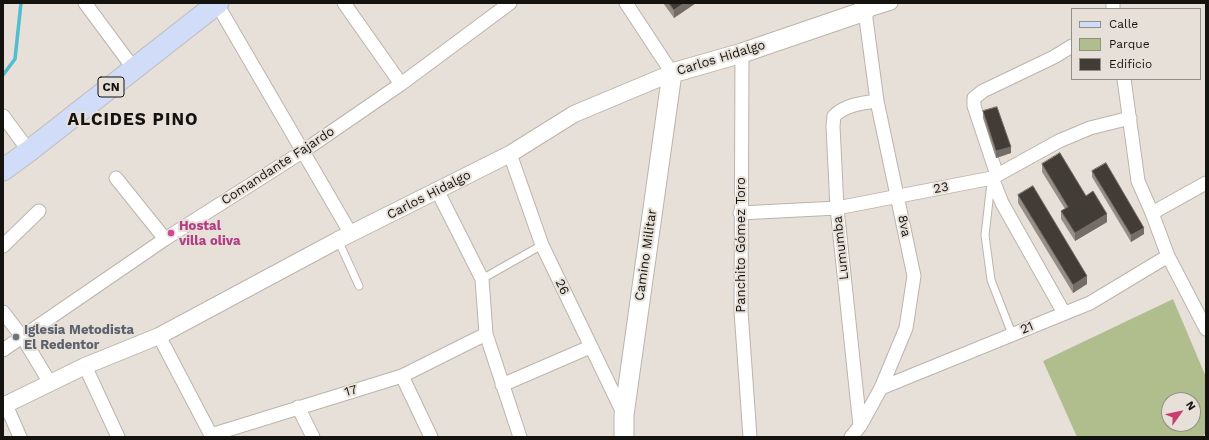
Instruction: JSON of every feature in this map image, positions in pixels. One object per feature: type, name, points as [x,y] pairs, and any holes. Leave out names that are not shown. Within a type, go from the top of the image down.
[{"type":"main road","name":"CN","points":[[3,170],[217,3]]},
{"type":"main road","name":"Carlos Hidalgo","points":[[672,73],[742,53],[864,7]]},
{"type":"main road","name":"Camino Militar","points":[[624,437],[624,415],[672,73]]},
{"type":"street","points":[[85,3],[134,69]]},
{"type":"street","points":[[217,3],[302,152],[344,237]]},
{"type":"street","points":[[344,3],[401,84]]},
{"type":"street","name":"Comandante Fajardo","points":[[3,350],[23,338],[165,239],[302,152],[401,84],[510,3]]},
{"type":"street","points":[[626,3],[672,73]]},
{"type":"street","points":[[864,7],[891,3]]},
{"type":"street","name":"8va","points":[[851,437],[860,426],[881,388],[906,328],[914,276],[877,101],[864,7]]},
{"type":"street","points":[[1064,313],[1002,203],[974,106],[974,98],[983,91],[1054,57],[1071,47]]},
{"type":"street","name":"Panchito Gómez Toro","points":[[742,53],[740,213],[741,311],[750,437]]},
{"type":"street","name":"Carlos Hidalgo","points":[[4,406],[85,366],[159,336],[344,237],[510,154],[574,114],[672,73]]},
{"type":"street","points":[[1124,80],[1138,181],[1168,256],[1206,329]]},
{"type":"street","name":"Lumumba","points":[[860,426],[837,208],[834,116],[839,111],[860,104],[877,101]]},
{"type":"street","points":[[3,116],[29,151]]},
{"type":"street","name":"23","points":[[740,213],[837,208],[994,177],[1059,141],[1090,128],[1130,118]]},
{"type":"street","name":"26","points":[[510,154],[542,245],[624,415]]},
{"type":"street","points":[[116,178],[165,239]]},
{"type":"street","points":[[1152,213],[1206,183]]},
{"type":"street","points":[[437,190],[482,279],[486,334],[520,437]]},
{"type":"street","points":[[3,246],[38,211]]},
{"type":"street","name":"21","points":[[881,388],[1090,303],[1168,256]]},
{"type":"street","points":[[3,312],[23,338],[50,383]]},
{"type":"street","name":"17","points":[[211,436],[298,407],[402,376],[486,334]]},
{"type":"street","points":[[159,336],[211,436]]},
{"type":"street","points":[[502,385],[590,347]]},
{"type":"street","points":[[85,366],[118,437]]},
{"type":"street","points":[[402,376],[431,437]]},
{"type":"street","points":[[4,406],[20,437]]},
{"type":"street","points":[[298,407],[313,437]]},
{"type":"lane","points":[[994,177],[985,235],[991,280],[1012,334]]},
{"type":"lane","points":[[344,237],[359,286]]},
{"type":"lane","points":[[482,279],[542,245]]},
{"type":"green space","points":[[1173,299],[1206,377],[1206,432],[1203,437],[1077,437],[1043,361]]},
{"type":"building","points":[[669,3],[684,3],[674,10]]},
{"type":"building","points":[[997,107],[1011,147],[996,151],[983,111]]},
{"type":"building","points":[[1060,153],[1086,196],[1093,191],[1107,214],[1075,233],[1061,211],[1068,207],[1042,164]]},
{"type":"building","points":[[1106,163],[1144,228],[1131,235],[1092,171]]},
{"type":"building","points":[[1033,186],[1087,276],[1073,285],[1018,195]]},
{"type":"waterway","points":[[3,75],[15,59],[21,3]]},
{"type":"place","name":"Hostal villa oliva","points":[[171,233]]},
{"type":"place","name":"Iglesia Metodista El Redentor","points":[[16,337]]},
{"type":"district","name":"ALCIDES PINO","points":[[133,120]]}]
